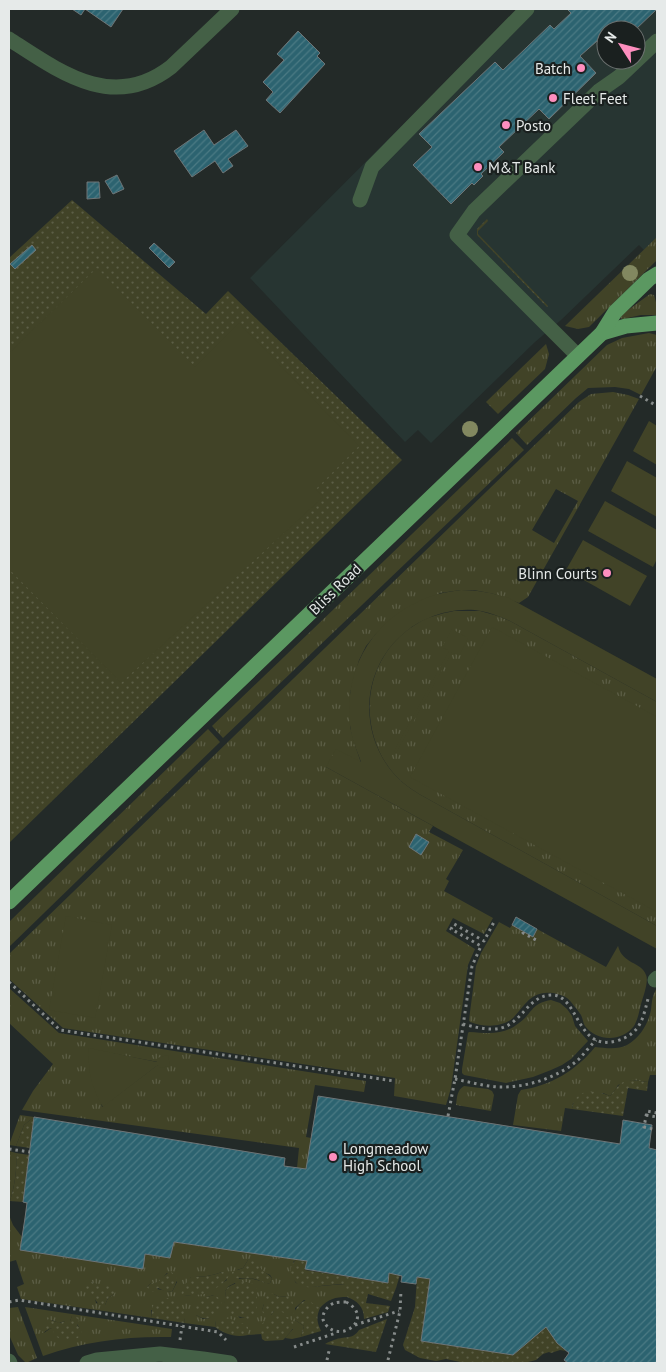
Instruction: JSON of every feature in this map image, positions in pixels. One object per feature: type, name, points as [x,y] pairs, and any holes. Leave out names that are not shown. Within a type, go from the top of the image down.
[{"type":"main road","name":"Bliss Road","points":[[9,902],[602,333],[615,312],[649,279],[657,274]]},
{"type":"main road","points":[[602,333],[626,326],[657,323]]},
{"type":"street","points":[[9,39],[64,74],[84,82],[103,86],[129,86],[161,75],[232,9]]},
{"type":"street","points":[[360,200],[372,167],[527,9]]},
{"type":"street","points":[[578,356],[456,235],[478,207],[599,91],[619,77],[657,41]]},
{"type":"street","points":[[87,1363],[97,1360],[160,1354],[230,1363]]},
{"type":"path","points":[[640,396],[657,406]]},
{"type":"path","points":[[448,1116],[472,966],[481,946],[451,929],[454,924],[484,941],[495,920]]},
{"type":"path","points":[[523,932],[536,940]]},
{"type":"path","points":[[463,1024],[483,1028],[501,1028],[516,1020],[537,998],[552,995],[565,1000],[580,1026],[592,1038],[609,1043],[627,1038],[639,1027],[656,979]]},
{"type":"path","points":[[9,982],[60,1030],[394,1081]]},
{"type":"path","points":[[455,1080],[496,1087],[511,1087],[545,1079],[564,1070],[578,1060],[596,1040]]},
{"type":"path","points":[[657,1113],[647,1111],[644,1127],[657,1130]]},
{"type":"path","points":[[646,1115],[657,1117]]},
{"type":"path","points":[[9,1149],[30,1152]]},
{"type":"path","points":[[388,1360],[400,1311],[401,1290]]},
{"type":"path","points":[[9,1302],[19,1300],[218,1332],[226,1340]]},
{"type":"path","points":[[337,1332],[330,1330],[323,1322],[323,1316],[327,1308],[334,1303],[346,1302],[354,1306],[358,1312],[358,1319],[354,1325]]},
{"type":"path","points":[[294,1347],[347,1330],[354,1325],[400,1311]]},
{"type":"path","points":[[180,1341],[182,1326]]},
{"type":"path","points":[[327,1360],[329,1351]]},
{"type":"shaded area","points":[[518,9],[657,9],[657,263],[639,245],[431,443],[418,430],[405,442],[250,278]]},
{"type":"green space","points":[[72,200],[206,314],[228,291],[402,460],[9,843],[9,258]]},
{"type":"green space","points":[[487,219],[488,221],[478,231],[478,234],[547,307],[477,235],[477,229]]},
{"type":"green space","points":[[657,237],[657,260],[589,327],[578,329],[565,326]]},
{"type":"green space","points":[[97,268],[195,367],[239,323],[359,446],[316,489],[323,497],[121,683],[9,569],[9,353]]},
{"type":"green space","points":[[650,294],[654,295],[657,315],[620,318],[624,313]]},
{"type":"green space","points":[[649,333],[657,335],[657,366],[641,395],[629,389],[615,387],[588,388],[527,445],[516,433],[607,345],[622,338]]},
{"type":"green space","points":[[546,344],[549,354],[545,369],[498,414],[486,402]]},
{"type":"green space","points":[[613,392],[639,399],[528,597],[519,603],[494,594],[474,590],[440,593],[376,634],[366,646],[359,660],[350,693],[350,727],[361,763],[326,767],[433,826],[429,832],[463,850],[446,879],[449,881],[444,891],[493,918],[484,934],[453,918],[446,931],[475,949],[468,965],[451,1088],[446,1105],[394,1096],[395,1078],[63,1028],[9,979],[9,954],[579,402],[591,394]],"holes":[[[556,489],[578,501],[554,543],[532,530]]]},
{"type":"green space","points":[[649,421],[657,426],[657,465],[633,451]]},
{"type":"green space","points":[[512,438],[524,450],[223,738],[212,726]]},
{"type":"green space","points":[[627,461],[657,478],[657,517],[611,491]]},
{"type":"green space","name":"Blinn Courts","points":[[605,501],[657,530],[657,559],[653,567],[588,531]]},
{"type":"green space","name":"Blinn Courts","points":[[583,540],[647,576],[630,606],[566,570]]},
{"type":"green space","points":[[461,590],[485,592],[509,598],[657,679],[657,702],[507,620],[475,610],[448,612],[423,620],[410,628],[389,649],[379,665],[372,684],[369,703],[370,722],[375,741],[383,759],[398,778],[419,794],[657,926],[657,949],[326,767],[336,749],[361,762],[350,725],[349,702],[352,681],[359,661],[369,643],[382,627],[398,613],[417,602],[438,594]]},
{"type":"green space","points":[[454,611],[480,611],[510,621],[657,702],[657,926],[419,794],[395,775],[382,757],[374,737],[370,716],[370,695],[375,675],[384,656],[398,639],[419,622],[433,616]]},
{"type":"green space","points":[[492,627],[657,717],[657,912],[410,777]]},
{"type":"green space","points":[[452,629],[468,638],[459,656],[452,652],[396,753],[394,751],[449,651],[442,647]]},
{"type":"green space","points":[[208,729],[220,742],[9,947],[9,922]]},
{"type":"green space","points":[[66,916],[112,925],[95,1018],[49,1010]]},
{"type":"green space","points":[[499,922],[510,928],[512,925],[532,936],[537,929],[606,967],[618,946],[624,957],[640,967],[647,978],[634,1026],[623,1035],[616,1037],[610,1038],[596,1035],[585,1026],[581,1015],[568,999],[562,995],[550,993],[539,994],[530,999],[513,1018],[503,1024],[486,1026],[470,1022],[476,966],[481,953]]},
{"type":"green space","points":[[9,988],[59,1033],[366,1081],[364,1092],[315,1085],[306,1137],[316,1139],[311,1171],[297,1168],[299,1148],[22,1110],[53,1064],[9,1023]],"holes":[[[89,1049],[158,1062],[159,1064],[102,1107]]]},
{"type":"green space","points":[[657,988],[657,1075],[650,1075],[648,1082],[632,1080],[618,1085],[610,1096],[603,1093],[573,1103],[572,1109],[565,1108],[561,1131],[513,1125],[518,1095],[521,1090],[542,1085],[562,1076],[580,1063],[595,1047],[620,1048],[636,1039],[648,1020],[653,996]]},
{"type":"green space","points":[[551,1000],[560,1003],[567,1009],[572,1016],[575,1026],[588,1041],[571,1059],[562,1065],[533,1077],[506,1083],[464,1075],[462,1073],[469,1032],[495,1033],[507,1030],[524,1019],[540,1003]]},
{"type":"green space","points":[[89,1048],[157,1062],[157,1058],[168,1055],[170,1066],[160,1068],[158,1065],[103,1107],[91,1079]]},
{"type":"green space","points":[[632,1080],[648,1082],[647,1091],[628,1088],[623,1116],[572,1109],[577,1097],[581,1094],[598,1092],[610,1096],[621,1083]]},
{"type":"green space","points":[[464,1086],[492,1091],[494,1095],[491,1111],[456,1105],[459,1092]]},
{"type":"green space","points":[[20,1115],[34,1117],[24,1125],[16,1146],[9,1145]]},
{"type":"green space","points":[[34,1117],[30,1148],[16,1146],[24,1125]]},
{"type":"green space","points":[[9,1151],[16,1153],[15,1177],[10,1201],[9,1200]]},
{"type":"green space","points":[[16,1153],[29,1155],[23,1202],[10,1201],[15,1177]]},
{"type":"green space","points":[[9,1215],[13,1225],[22,1237],[20,1250],[142,1269],[145,1254],[170,1258],[174,1242],[297,1259],[293,1262],[295,1282],[306,1286],[345,1285],[347,1297],[332,1299],[320,1308],[304,1300],[295,1308],[295,1320],[304,1326],[301,1337],[292,1339],[285,1338],[293,1329],[261,1326],[262,1334],[248,1335],[248,1327],[216,1321],[215,1327],[184,1323],[185,1318],[151,1310],[152,1318],[21,1299],[17,1287],[24,1284],[16,1260],[9,1262]],"holes":[[[248,1260],[258,1265],[263,1272],[270,1275],[272,1278],[270,1283],[259,1280],[239,1279],[237,1270],[243,1268]],[[222,1272],[227,1280],[206,1293],[184,1296],[191,1277]],[[167,1273],[177,1282],[172,1292],[147,1287],[151,1283],[159,1282]],[[92,1282],[114,1294],[108,1298],[105,1305],[96,1303],[95,1298],[91,1294]],[[235,1283],[245,1317],[240,1318],[224,1304],[226,1298],[225,1291]],[[274,1294],[279,1297],[287,1296],[280,1311],[274,1311],[271,1315],[262,1310],[264,1304]],[[214,1295],[210,1318],[203,1319],[196,1315],[207,1297]]]},
{"type":"green space","points":[[253,1259],[259,1262],[262,1270],[272,1278],[270,1283],[252,1279],[233,1278],[232,1272],[243,1268],[248,1260]]},
{"type":"green space","points":[[297,1259],[307,1261],[305,1270],[388,1283],[389,1273],[400,1275],[391,1301],[368,1294],[366,1303],[390,1306],[388,1312],[364,1319],[361,1307],[357,1302],[347,1297],[347,1292],[343,1290],[345,1285],[305,1287],[298,1284],[294,1280],[291,1271],[292,1265]]},
{"type":"green space","points":[[171,1272],[176,1276],[176,1283],[172,1292],[158,1288],[154,1292],[149,1290],[147,1287],[151,1283],[160,1281]]},
{"type":"green space","points":[[222,1272],[227,1273],[229,1276],[212,1291],[200,1295],[184,1296],[181,1294],[191,1277],[207,1276]]},
{"type":"green space","points":[[417,1277],[430,1279],[421,1341],[513,1355],[546,1327],[557,1343],[566,1351],[549,1352],[536,1360],[524,1363],[465,1363],[446,1359],[436,1361],[420,1358],[405,1350],[403,1345],[415,1307]]},
{"type":"green space","points":[[88,1281],[104,1287],[109,1285],[116,1289],[105,1305],[99,1305],[86,1291],[85,1287]]},
{"type":"green space","points":[[247,1282],[253,1284],[257,1289],[257,1314],[255,1318],[249,1320],[245,1317],[238,1317],[228,1313],[224,1307],[225,1291],[227,1288],[234,1284]]},
{"type":"green space","points":[[268,1293],[279,1297],[287,1296],[292,1300],[293,1304],[290,1312],[286,1314],[274,1311],[271,1315],[263,1313],[264,1299]]},
{"type":"green space","points":[[214,1295],[221,1302],[222,1308],[210,1318],[196,1315],[197,1302]]},
{"type":"green space","points":[[164,1298],[171,1298],[184,1310],[184,1323],[152,1318],[154,1305]]},
{"type":"green space","points":[[309,1299],[320,1308],[318,1320],[321,1331],[301,1337],[304,1326],[295,1320],[293,1315],[299,1305]]},
{"type":"green space","points":[[18,1307],[37,1358],[26,1363],[18,1355],[9,1335],[9,1308]]},
{"type":"green space","points":[[25,1307],[172,1329],[171,1337],[138,1337],[106,1340],[43,1356]],"holes":[[[72,1316],[80,1329],[54,1330],[51,1328],[44,1333],[52,1320],[59,1323],[70,1321]]]},
{"type":"green space","points":[[281,1315],[287,1317],[293,1323],[294,1326],[290,1332],[283,1340],[265,1341],[262,1339],[260,1326],[269,1319]]},
{"type":"green space","points":[[72,1316],[76,1316],[79,1320],[77,1325],[82,1331],[78,1338],[61,1340],[51,1328],[42,1333],[48,1319],[60,1323],[70,1321]]},
{"type":"green space","points":[[228,1318],[248,1327],[248,1335],[230,1335],[215,1327],[216,1321]]},
{"type":"green space","points":[[387,1319],[376,1352],[325,1344],[335,1339],[351,1336],[359,1330]]},
{"type":"building","points":[[72,9],[85,9],[81,15]]},
{"type":"building","points":[[85,9],[123,9],[111,27]]},
{"type":"building","points":[[567,9],[657,9],[645,20],[596,20],[596,42],[580,56],[596,73],[549,119],[539,109],[499,147],[504,152],[481,174],[483,176],[474,185],[472,183],[451,204],[413,165],[432,147],[419,134],[495,62],[503,70],[550,25],[554,29],[571,13]]},
{"type":"building","points":[[298,31],[320,53],[317,56],[325,64],[280,113],[266,100],[273,92],[263,82],[284,60],[277,54]]},
{"type":"building","points":[[204,130],[214,145],[236,130],[248,146],[228,159],[233,166],[223,173],[215,161],[192,177],[174,151]]},
{"type":"building","points":[[117,175],[124,189],[113,194],[105,181]]},
{"type":"building","points":[[87,182],[99,182],[100,198],[87,199]]},
{"type":"building","points":[[154,243],[175,262],[169,268],[149,248]]},
{"type":"building","points":[[32,245],[36,250],[15,269],[10,264]]},
{"type":"building","points":[[416,834],[429,842],[421,855],[409,847]]},
{"type":"building","points":[[516,917],[537,929],[533,937],[512,925]]},
{"type":"building","points":[[318,1096],[620,1144],[623,1120],[652,1125],[649,1148],[657,1150],[657,1363],[568,1363],[564,1360],[569,1353],[557,1343],[546,1327],[513,1355],[421,1341],[430,1279],[417,1277],[416,1284],[401,1282],[402,1276],[389,1273],[388,1283],[305,1269],[307,1261],[174,1242],[170,1258],[145,1254],[143,1269],[20,1250],[27,1203],[23,1202],[34,1117],[285,1158],[284,1166],[306,1169]]},
{"type":"place","name":"Batch","points":[[581,68]]},
{"type":"place","name":"Fleet Feet","points":[[553,98]]},
{"type":"place","name":"Posto","points":[[506,125]]},
{"type":"place","name":"M&T Bank","points":[[478,167]]},
{"type":"place","name":"Blinn Courts","points":[[607,573]]},
{"type":"place","name":"Longmeadow High School","points":[[333,1157]]}]
